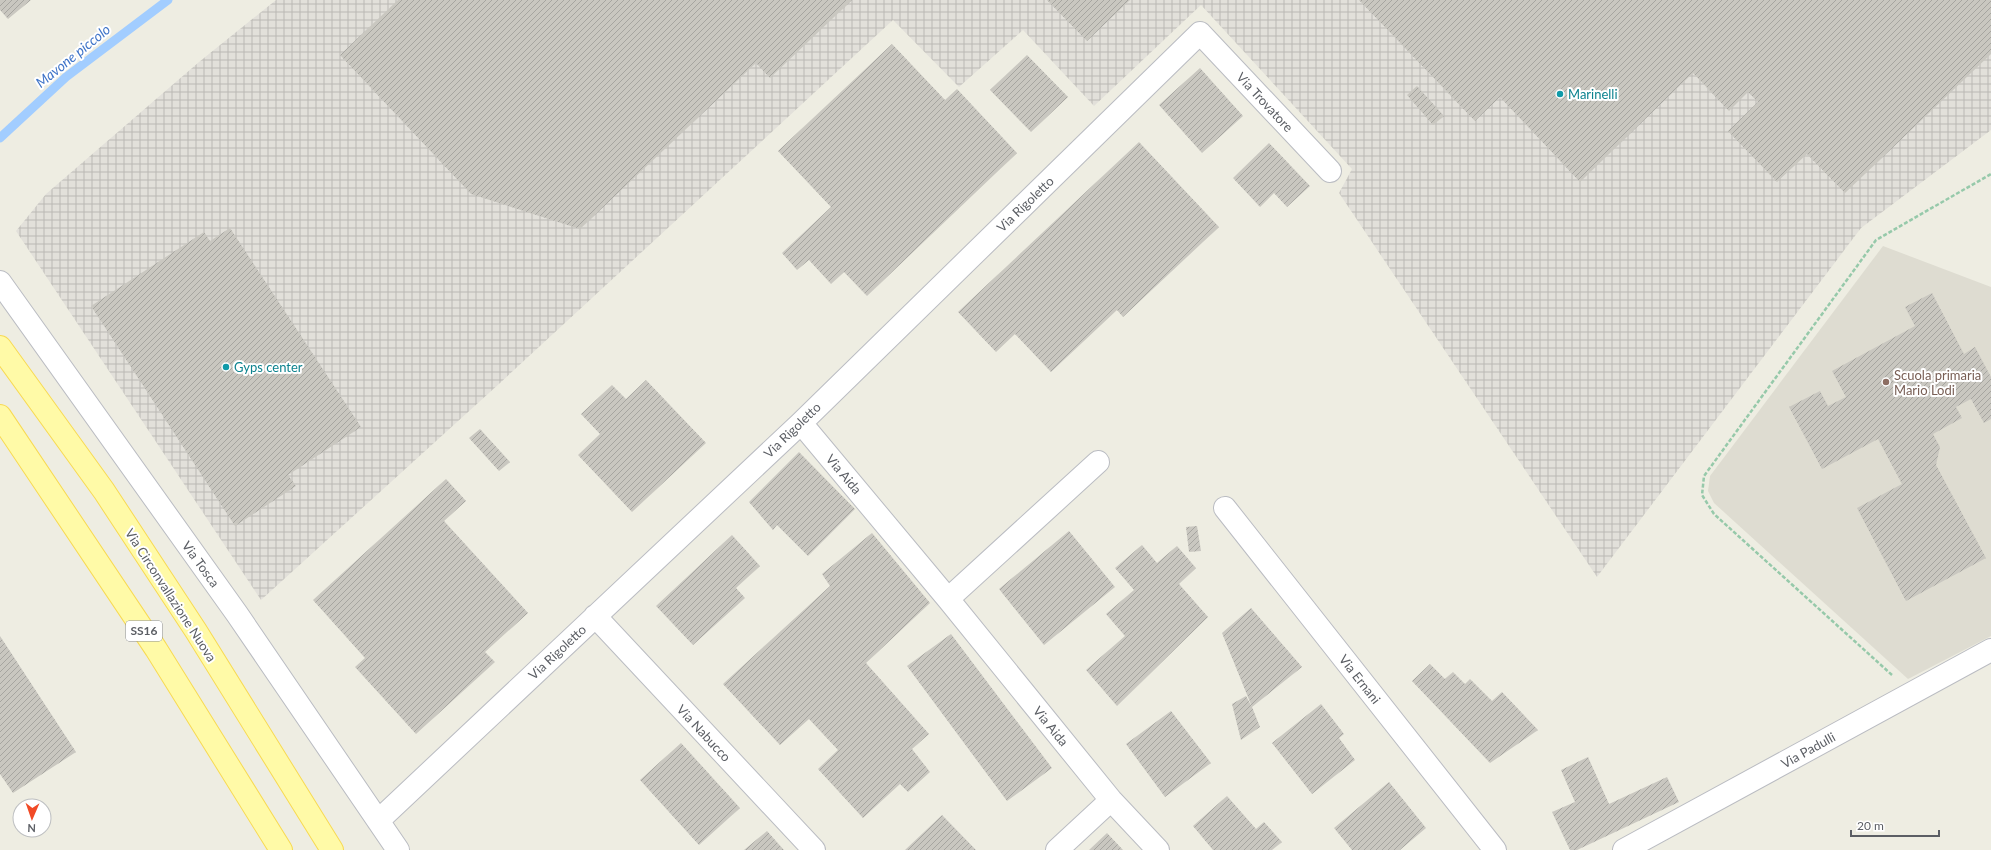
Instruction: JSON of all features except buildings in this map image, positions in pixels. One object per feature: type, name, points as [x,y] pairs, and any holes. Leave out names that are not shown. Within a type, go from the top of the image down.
[{"type":"main road","name":"Via Circonvallazione Nuova","points":[[0,347],[104,491],[200,637],[332,850]]},
{"type":"main road","name":"SS16","points":[[0,416],[156,649],[281,850]]},
{"type":"street","name":"Via Trovatore","points":[[1200,33],[1330,171]]},
{"type":"street","name":"Via Rigoletto","points":[[378,821],[801,422],[1200,33]]},
{"type":"street","name":"Via Tosca","points":[[1,283],[237,614],[398,850]]},
{"type":"street","name":"Via Aida","points":[[801,422],[948,599],[1111,800],[1158,850]]},
{"type":"street","points":[[948,599],[1098,462]]},
{"type":"street","name":"Via Ernani","points":[[1225,508],[1495,850]]},
{"type":"street","name":"Via Nabucco","points":[[595,616],[814,850]]},
{"type":"street","name":"Via Padulli","points":[[1624,850],[1991,650]]},
{"type":"street","points":[[1057,850],[1111,800]]},
{"type":"path","points":[[1909,694],[1901,682],[1714,514],[1702,495],[1704,476],[1876,240],[1991,174]]},
{"type":"shaded area","points":[[276,0],[1991,0],[1991,130],[1861,228],[1597,577],[1339,193],[1352,169],[1201,5],[1094,106],[1023,30],[959,87],[893,20],[500,383],[261,600],[16,231],[46,194],[199,62]]},
{"type":"shaded area","name":"Scuola primaria Mario Lodi","points":[[1883,246],[1991,287],[1991,636],[1908,679],[1714,503],[1708,491],[1710,476]]},
{"type":"waterway","name":"Mavone piccolo","points":[[0,138],[66,77],[168,0]]},
{"type":"place","name":"Marinelli","points":[[1560,94]]},
{"type":"place","name":"Gyps center","points":[[226,367]]},
{"type":"place","name":"Scuola primaria Mario Lodi","points":[[1886,382]]}]
